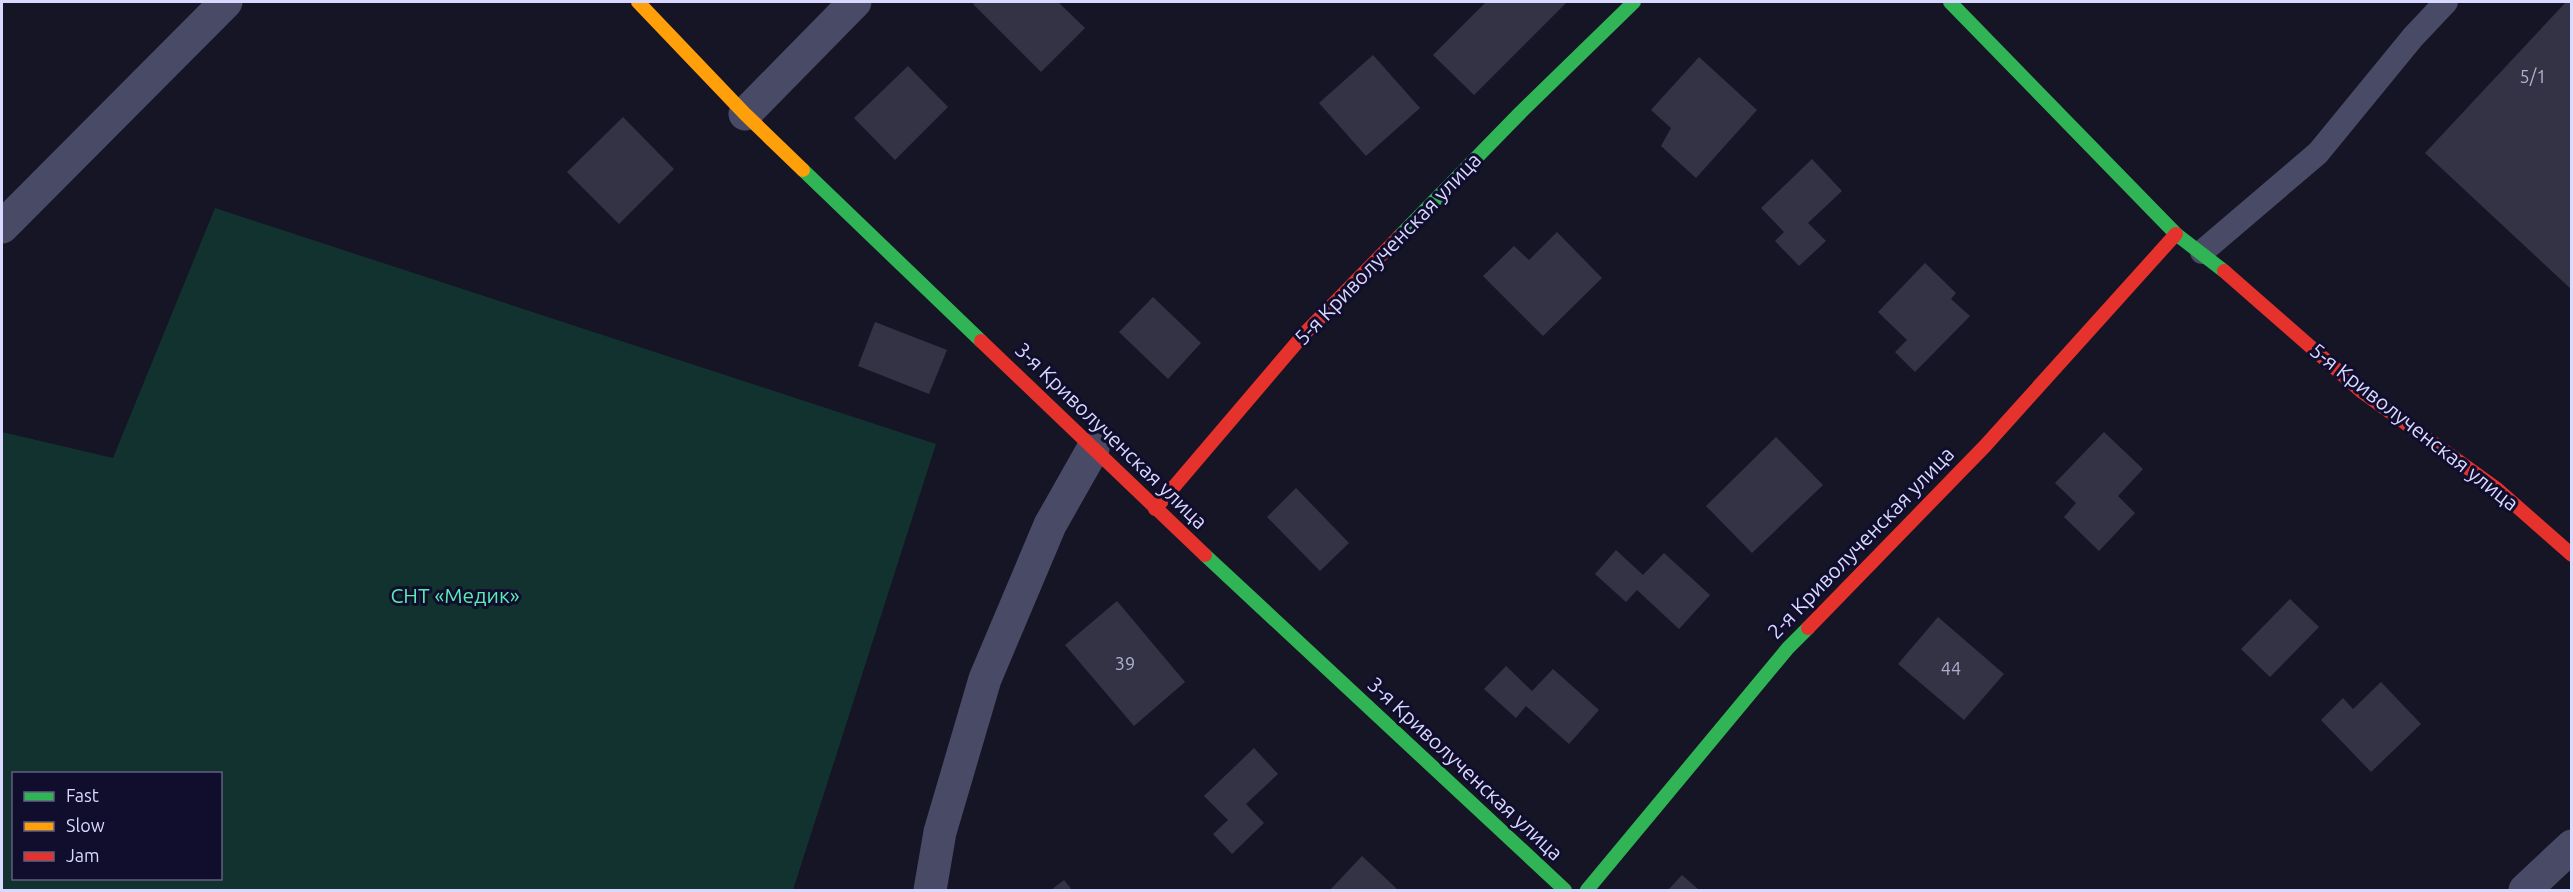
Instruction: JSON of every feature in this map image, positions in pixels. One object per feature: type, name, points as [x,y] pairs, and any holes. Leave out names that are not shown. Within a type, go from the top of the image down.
[{"type":"street","points":[[2,227],[226,2]]},
{"type":"street","name":"3-я Криволученская улица","points":[[638,2],[745,114],[1155,509],[1565,891]]},
{"type":"street","points":[[745,114],[855,2]]},
{"type":"street","name":"5-я Криволученская улица","points":[[1155,509],[1305,333],[1521,112],[1634,2]]},
{"type":"street","name":"5-я Криволученская улица","points":[[1950,2],[2176,234],[2202,252],[2361,391],[2497,489],[2571,555]]},
{"type":"street","name":"2-я Криволученская улица","points":[[1587,891],[1788,648],[1985,446],[2176,234]]},
{"type":"street","points":[[930,891],[940,832],[985,679],[1050,525],[1093,449]]},
{"type":"street","points":[[2525,891],[2571,846]]},
{"type":"lane","points":[[2202,252],[2318,153],[2413,37],[2446,2]]},
{"type":"green space","name":"СНТ «Медик»","points":[[215,208],[936,444],[793,890],[2,890],[2,432],[113,458]]},
{"type":"building","points":[[975,2],[1058,2],[1085,28],[1041,72],[973,4]]},
{"type":"building","points":[[1486,2],[1567,2],[1474,95],[1433,55]]},
{"type":"building","points":[[2566,2],[2572,2],[2572,290],[2425,153]]},
{"type":"building","points":[[1373,55],[1420,108],[1366,156],[1319,103]]},
{"type":"building","points":[[1699,57],[1757,110],[1696,178],[1661,146],[1671,128],[1651,110]]},
{"type":"building","points":[[908,66],[948,107],[895,160],[854,118]]},
{"type":"building","points":[[623,117],[674,169],[619,224],[567,172]]},
{"type":"building","points":[[1812,159],[1842,191],[1808,223],[1826,241],[1799,266],[1775,241],[1784,232],[1761,208]]},
{"type":"building","points":[[1557,232],[1602,278],[1543,336],[1483,276],[1514,246],[1529,260]]},
{"type":"building","points":[[1925,263],[1956,293],[1951,299],[1970,316],[1915,372],[1895,352],[1907,340],[1878,312]]},
{"type":"building","points":[[1153,297],[1201,343],[1168,379],[1119,332]]},
{"type":"building","points":[[875,322],[947,350],[929,394],[858,366]]},
{"type":"building","points":[[2104,432],[2143,469],[2118,496],[2135,513],[2099,551],[2064,517],[2076,503],[2055,483]]},
{"type":"building","points":[[1776,437],[1823,485],[1752,553],[1706,506]]},
{"type":"building","points":[[1296,488],[1349,543],[1320,571],[1267,517]]},
{"type":"building","points":[[1616,550],[1643,575],[1664,553],[1710,595],[1679,629],[1637,590],[1626,602],[1595,574]]},
{"type":"building","points":[[2290,599],[2319,627],[2270,677],[2241,649]]},
{"type":"building","points":[[1117,601],[1185,682],[1134,726],[1065,645]]},
{"type":"building","points":[[1938,617],[2004,674],[1964,720],[1898,664]]},
{"type":"building","points":[[1506,666],[1532,691],[1553,669],[1599,710],[1569,744],[1526,706],[1516,718],[1484,689]]},
{"type":"building","points":[[2381,682],[2421,724],[2371,772],[2321,720],[2343,698],[2353,709]]},
{"type":"building","points":[[1254,748],[1278,774],[1246,804],[1264,823],[1232,854],[1213,834],[1228,820],[1204,796]]},
{"type":"building","points":[[1362,856],[1398,890],[1330,890]]},
{"type":"building","points":[[1682,875],[1699,890],[1668,890]]},
{"type":"building","points":[[1064,880],[1072,890],[1051,890]]},
{"type":"traffic: fast","points":[[1399,237],[1521,112],[1634,2]]},
{"type":"traffic: fast","points":[[1950,2],[2176,234],[2224,271]]},
{"type":"traffic: fast","points":[[803,170],[981,341]]},
{"type":"traffic: fast","points":[[1205,555],[1565,890]]},
{"type":"traffic: fast","points":[[1587,890],[1788,648],[1808,628]]},
{"type":"traffic: slow","points":[[638,2],[745,114],[803,170]]},
{"type":"traffic: jam","points":[[1808,628],[1985,446],[2176,234]]},
{"type":"traffic: jam","points":[[1155,509],[1305,333],[1399,237]]},
{"type":"traffic: jam","points":[[2224,271],[2361,391],[2497,489],[2572,555]]},
{"type":"traffic: jam","points":[[981,341],[1205,555]]}]
